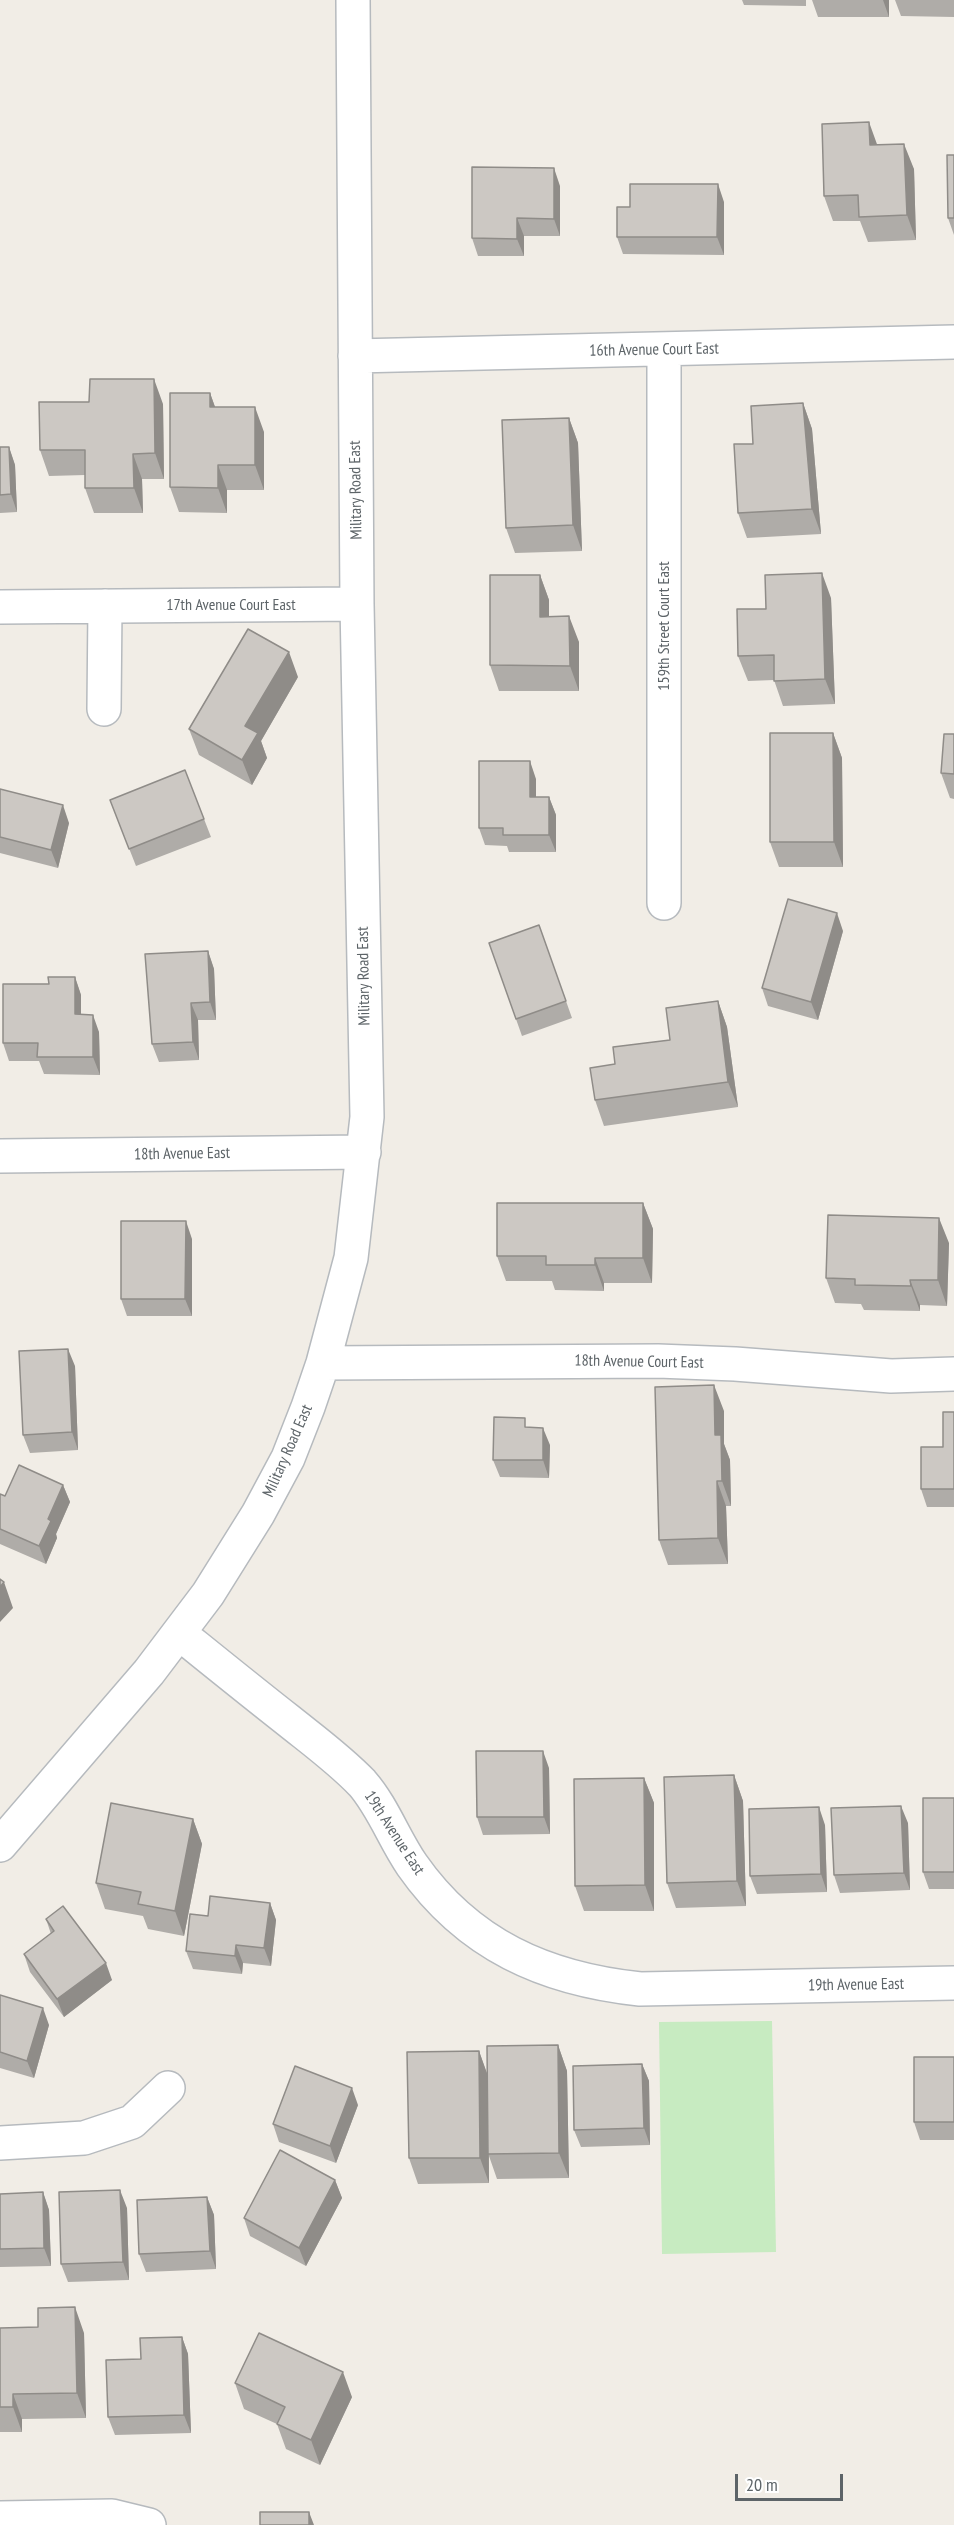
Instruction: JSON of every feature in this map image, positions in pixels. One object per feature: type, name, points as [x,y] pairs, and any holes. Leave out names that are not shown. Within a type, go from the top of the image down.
[{"type":"street","name":"Military Road East","points":[[0,1845],[148,1672],[208,1594],[258,1514],[288,1458],[323,1363],[351,1258],[367,1117],[357,604],[353,0]]},
{"type":"street","name":"16th Avenue Court East","points":[[355,356],[954,342]]},
{"type":"street","name":"159th Street Court East","points":[[664,350],[664,903]]},
{"type":"street","name":"17th Avenue Court East","points":[[0,607],[357,604]]},
{"type":"street","points":[[104,709],[105,606]]},
{"type":"street","name":"18th Avenue East","points":[[0,1156],[364,1152]]},
{"type":"street","name":"18th Avenue Court East","points":[[323,1363],[658,1361],[735,1364],[891,1376],[954,1374]]},
{"type":"street","name":"19th Avenue East","points":[[178,1633],[338,1760],[363,1785],[412,1865],[439,1898],[471,1929],[519,1959],[558,1974],[605,1985],[640,1989],[954,1983]]},
{"type":"street","points":[[0,2143],[84,2138],[132,2122],[168,2088]]},
{"type":"street","points":[[0,2518],[112,2516],[149,2525]]},
{"type":"green space","points":[[772,2021],[776,2252],[662,2254],[659,2022]]},
{"type":"building","points":[[869,122],[870,145],[904,144],[907,215],[859,217],[858,195],[824,196],[822,124]]},
{"type":"building","points":[[947,155],[954,155],[954,218],[948,218]]},
{"type":"building","points":[[472,167],[554,168],[554,219],[517,218],[517,239],[472,238]]},
{"type":"building","points":[[630,184],[718,184],[717,237],[617,237],[617,207],[630,207]]},
{"type":"building","points":[[90,379],[154,379],[155,453],[133,454],[134,488],[85,488],[85,450],[40,450],[39,402],[89,402]]},
{"type":"building","points":[[170,393],[210,393],[210,407],[255,407],[255,465],[218,465],[218,488],[170,487]]},
{"type":"building","points":[[803,403],[812,509],[738,513],[734,444],[753,444],[751,406]]},
{"type":"building","points":[[569,418],[573,525],[506,528],[502,420]]},
{"type":"building","points":[[0,447],[9,447],[11,494],[0,495]]},
{"type":"building","points":[[822,573],[825,679],[774,681],[774,655],[738,656],[737,609],[766,609],[765,575]]},
{"type":"building","points":[[490,575],[540,575],[540,617],[569,616],[570,666],[490,665]]},
{"type":"building","points":[[248,629],[289,652],[245,726],[258,733],[242,760],[189,729]]},
{"type":"building","points":[[770,733],[833,733],[834,842],[770,842]]},
{"type":"building","points":[[944,734],[954,734],[954,774],[941,773]]},
{"type":"building","points":[[479,761],[530,761],[530,797],[549,797],[549,835],[503,835],[503,828],[479,828]]},
{"type":"building","points":[[185,770],[204,819],[129,849],[110,800]]},
{"type":"building","points":[[0,789],[63,805],[51,850],[0,837]]},
{"type":"building","points":[[788,899],[837,913],[811,1002],[762,988]]},
{"type":"building","points":[[539,925],[566,1001],[516,1019],[489,943]]},
{"type":"building","points":[[208,951],[210,1002],[191,1003],[193,1042],[152,1044],[145,954]]},
{"type":"building","points":[[48,977],[75,977],[75,1014],[93,1015],[93,1057],[37,1057],[38,1043],[3,1043],[3,984],[49,984]]},
{"type":"building","points":[[718,1001],[728,1082],[595,1100],[590,1068],[615,1064],[613,1047],[670,1040],[666,1008]]},
{"type":"building","points":[[497,1203],[643,1203],[643,1258],[595,1258],[595,1265],[546,1265],[546,1256],[497,1256]]},
{"type":"building","points":[[828,1215],[939,1218],[938,1280],[910,1280],[911,1286],[855,1285],[855,1279],[826,1278]]},
{"type":"building","points":[[121,1221],[186,1221],[185,1299],[121,1299]]},
{"type":"building","points":[[68,1349],[72,1432],[23,1435],[19,1351]]},
{"type":"building","points":[[714,1385],[715,1435],[721,1435],[722,1481],[717,1481],[718,1538],[659,1540],[655,1387]]},
{"type":"building","points":[[943,1412],[954,1412],[954,1489],[921,1489],[921,1447],[943,1447]]},
{"type":"building","points":[[494,1417],[525,1418],[525,1427],[543,1428],[543,1460],[493,1460]]},
{"type":"building","points":[[19,1465],[63,1485],[48,1519],[51,1521],[39,1546],[0,1529],[0,1494],[5,1496]]},
{"type":"building","points":[[476,1751],[543,1751],[544,1817],[477,1817]]},
{"type":"building","points":[[734,1775],[737,1881],[667,1883],[664,1777]]},
{"type":"building","points":[[644,1778],[645,1885],[575,1886],[574,1779]]},
{"type":"building","points":[[923,1798],[954,1798],[954,1872],[923,1872]]},
{"type":"building","points":[[111,1803],[193,1819],[175,1911],[138,1904],[141,1892],[96,1883]]},
{"type":"building","points":[[901,1806],[904,1873],[834,1875],[831,1808]]},
{"type":"building","points":[[819,1807],[821,1874],[750,1876],[749,1809]]},
{"type":"building","points":[[210,1896],[270,1903],[264,1948],[236,1945],[235,1956],[186,1951],[190,1914],[208,1916]]},
{"type":"building","points":[[63,1906],[106,1963],[57,1999],[24,1954],[54,1931],[46,1919]]},
{"type":"building","points":[[0,1995],[43,2008],[27,2061],[0,2052]]},
{"type":"building","points":[[558,2045],[559,2153],[488,2154],[487,2046]]},
{"type":"building","points":[[479,2051],[480,2158],[409,2158],[407,2052]]},
{"type":"building","points":[[914,2057],[954,2057],[954,2122],[914,2122]]},
{"type":"building","points":[[642,2064],[644,2128],[574,2130],[573,2066]]},
{"type":"building","points":[[295,2066],[352,2088],[330,2146],[273,2124]]},
{"type":"building","points":[[280,2150],[335,2180],[299,2248],[244,2218]]},
{"type":"building","points":[[120,2190],[123,2262],[61,2264],[59,2192]]},
{"type":"building","points":[[43,2192],[44,2248],[0,2249],[0,2194]]},
{"type":"building","points":[[207,2197],[210,2251],[139,2254],[137,2200]]},
{"type":"building","points":[[75,2307],[77,2393],[13,2394],[13,2407],[0,2407],[0,2328],[38,2327],[38,2308]]},
{"type":"building","points":[[259,2333],[343,2372],[311,2440],[277,2424],[285,2407],[235,2383]]},
{"type":"building","points":[[182,2337],[184,2415],[108,2417],[106,2360],[141,2359],[140,2338]]},
{"type":"building","points":[[260,2512],[309,2512],[309,2525],[260,2525]]}]
